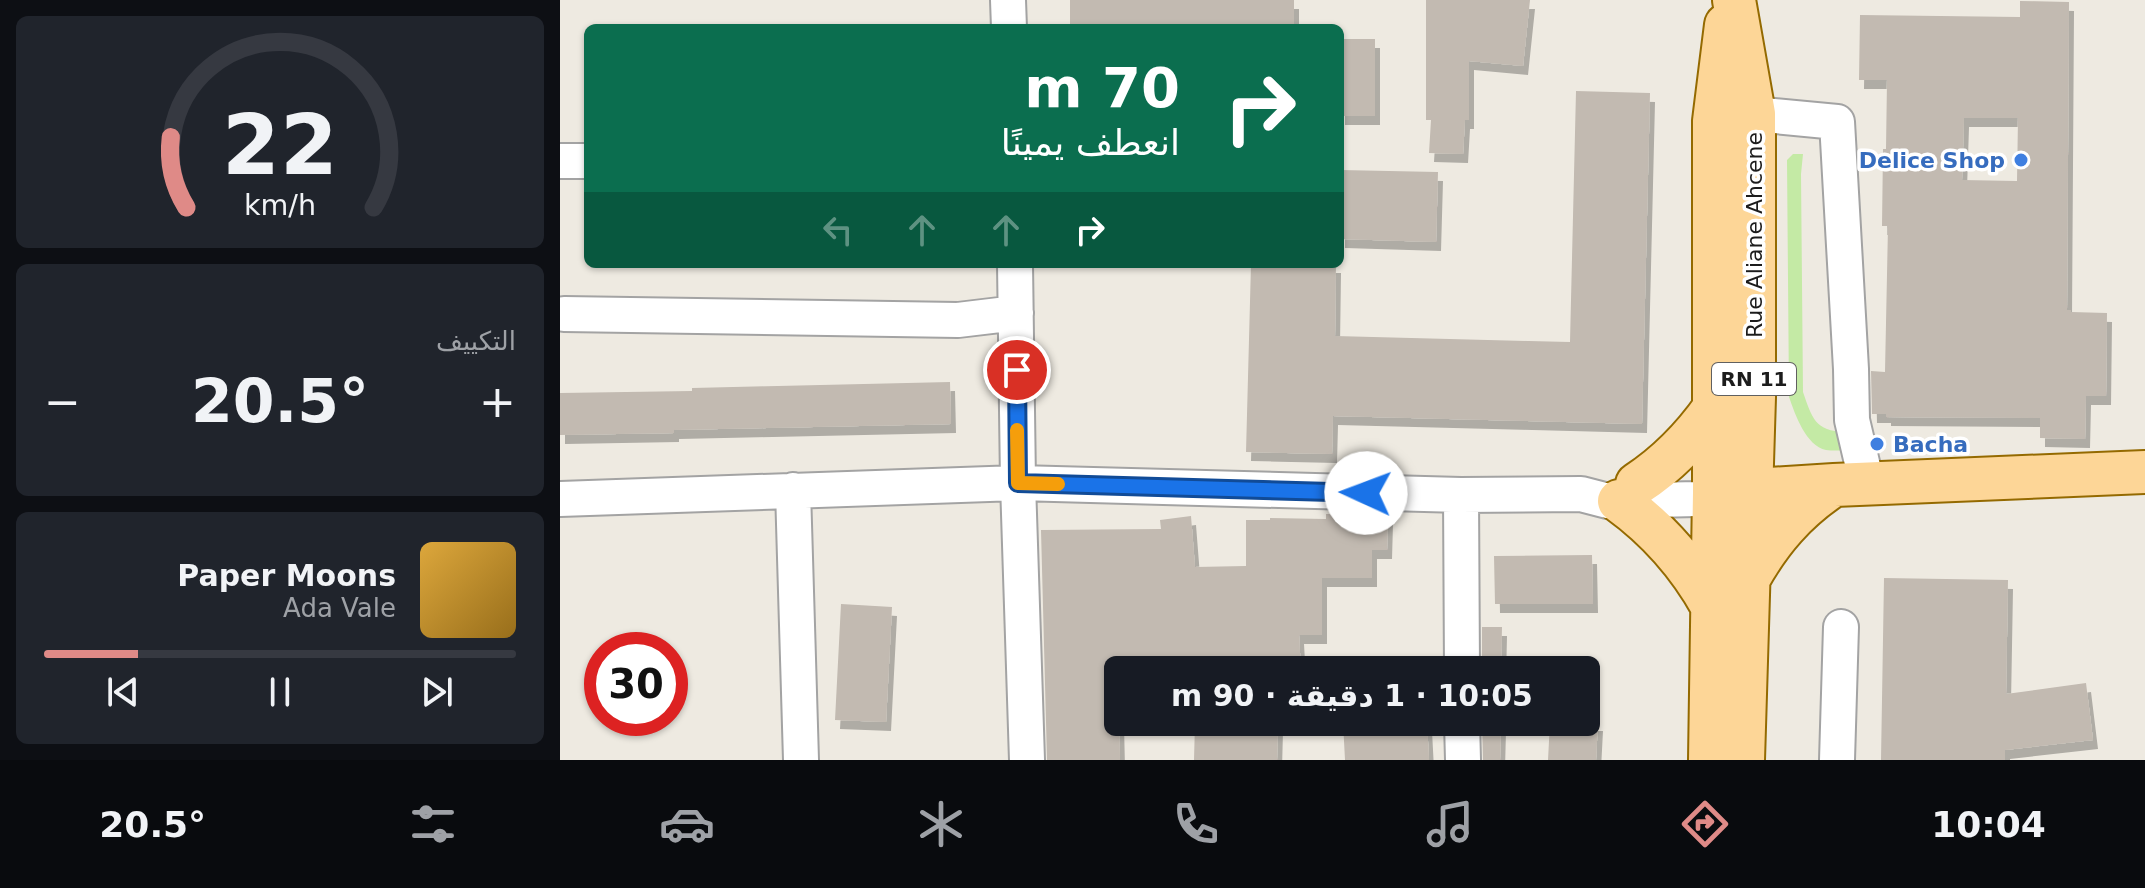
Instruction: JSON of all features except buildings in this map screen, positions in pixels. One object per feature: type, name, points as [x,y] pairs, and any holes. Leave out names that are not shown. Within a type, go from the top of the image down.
[{"type":"main road","name":"Rue Aliane Ahcene","points":[[1710,760],[1712,606],[1754,397],[1754,114],[1732,0]]},
{"type":"main road","name":"Rue Aliane Ahcene","points":[[1732,0],[1714,121],[1714,408],[1733,491],[1748,580],[1743,760]]},
{"type":"main road","points":[[1754,397],[1762,421],[1774,442],[1791,460],[1811,475],[1851,484]]},
{"type":"main road","points":[[1712,606],[1698,582],[1664,538],[1612,493],[1658,471],[1681,449],[1714,408]]},
{"type":"main road","points":[[1733,491],[2145,472]]},
{"type":"main road","points":[[1748,580],[1761,557],[1793,516],[1813,499],[1851,484]]},
{"type":"street","points":[[1008,0],[1009,24]]},
{"type":"street","points":[[1754,114],[1837,122],[1851,369],[1851,484]]},
{"type":"street","points":[[560,161],[584,161]]},
{"type":"street","points":[[1015,268],[1027,760]]},
{"type":"street","points":[[564,314],[958,320],[1016,313]]},
{"type":"street","points":[[560,499],[1018,483],[1461,495],[1612,493],[1697,499],[1733,491]]},
{"type":"street","points":[[793,490],[801,760]]},
{"type":"street","points":[[1461,495],[1462,656]]},
{"type":"street","points":[[1837,760],[1841,627]]},
{"type":"street","points":[[1462,736],[1463,760]]},
{"type":"green space","points":[[1793,154],[1803,154],[1803,392],[1809,409],[1821,426],[1845,432],[1846,451],[1826,450],[1813,442],[1802,428],[1789,397],[1787,160]]},
{"type":"slow traffic","points":[[1017,430],[1018,483],[1058,484]]},
{"type":"place","name":"Delice Shop","points":[[2021,160]]},
{"type":"place","name":"Bacha","points":[[1877,444]]},
{"type":"route","points":[[1017,370],[1018,483],[1366,493]]}]
